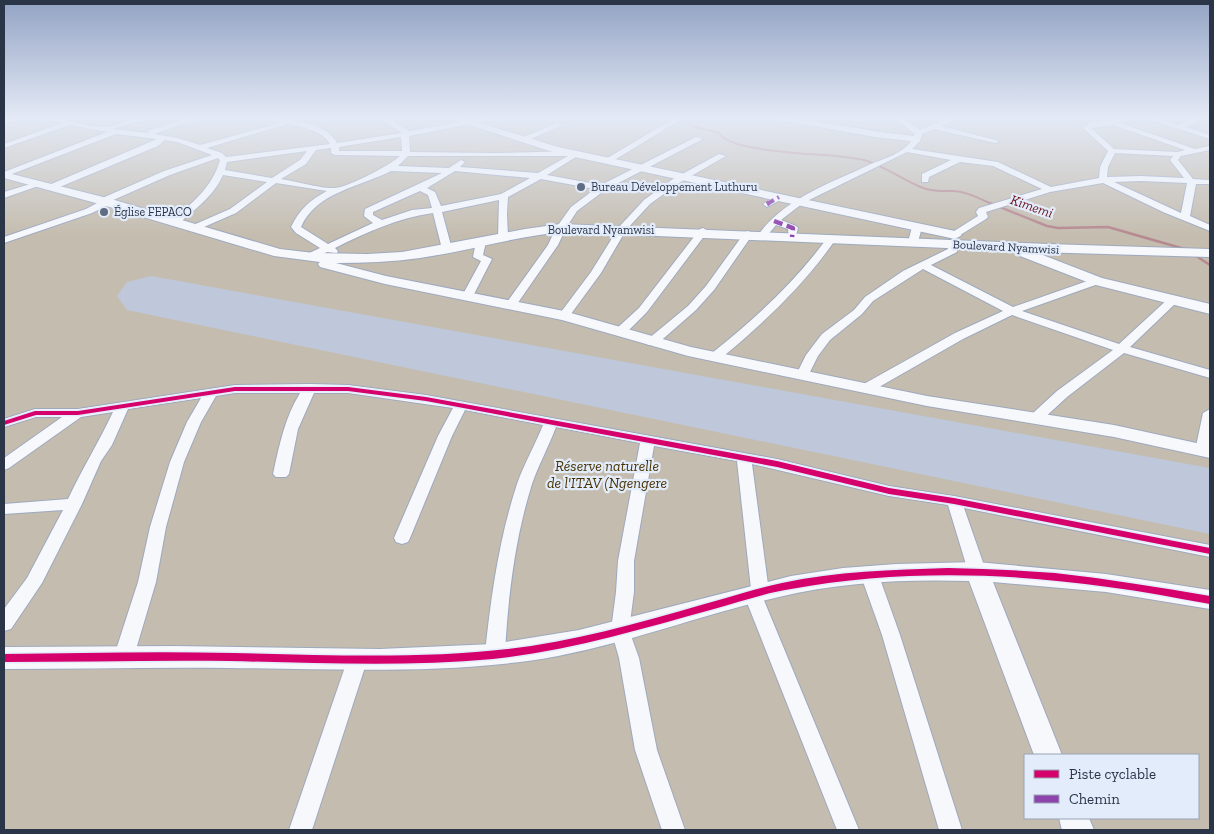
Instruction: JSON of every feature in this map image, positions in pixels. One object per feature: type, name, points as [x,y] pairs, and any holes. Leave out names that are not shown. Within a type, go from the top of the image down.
[{"type":"street","points":[[4,175],[46,158]]},
{"type":"street","points":[[4,195],[46,186],[119,158]]},
{"type":"street","points":[[7,237],[89,210],[167,172],[219,158]]},
{"type":"street","points":[[174,223],[215,186],[222,172],[222,158]]},
{"type":"street","points":[[194,228],[232,211],[306,158]]},
{"type":"street","points":[[344,258],[299,231],[296,227],[298,219],[306,210],[334,190],[387,168],[397,163],[401,158]]},
{"type":"street","points":[[380,223],[369,216],[368,211],[453,170],[464,158]]},
{"type":"street","points":[[308,257],[380,223],[412,213],[481,202],[504,196],[563,164],[570,158]]},
{"type":"street","points":[[598,158],[917,227],[953,239]]},
{"type":"street","points":[[608,160],[612,158]]},
{"type":"street","points":[[511,305],[553,246],[561,228],[574,209],[602,188],[662,158]]},
{"type":"street","points":[[564,316],[596,273],[622,229],[647,202],[684,176],[718,158]]},
{"type":"street","points":[[763,235],[774,221],[800,201],[891,158]]},
{"type":"street","points":[[948,158],[1000,165],[1050,190]]},
{"type":"street","points":[[1104,180],[1104,168],[1109,158]]},
{"type":"street","points":[[1175,158],[1174,160],[1177,166],[1191,181],[1192,186],[1185,218]]},
{"type":"street","points":[[926,180],[925,176],[959,160]]},
{"type":"street","points":[[387,168],[539,176],[602,188]]},
{"type":"street","points":[[222,172],[334,190]]},
{"type":"street","name":"Boulevard Nyamwisi","points":[[4,175],[105,202],[279,253],[308,257],[395,257],[561,228],[703,231],[913,242],[953,239],[1012,247],[1197,253]]},
{"type":"street","points":[[953,239],[983,217],[982,210],[1050,190],[1104,180],[1163,178],[1210,182]]},
{"type":"street","points":[[1104,180],[1210,228]]},
{"type":"street","points":[[417,187],[430,192],[434,196],[447,249]]},
{"type":"street","points":[[503,237],[502,214],[504,196]]},
{"type":"street","points":[[767,204],[779,196]]},
{"type":"street","points":[[774,221],[793,228],[792,236]]},
{"type":"street","points":[[913,242],[917,227]]},
{"type":"street","points":[[620,332],[643,310],[703,231]]},
{"type":"street","points":[[652,342],[692,308],[710,288],[748,234]]},
{"type":"street","points":[[716,356],[775,304],[807,272],[831,239]]},
{"type":"street","points":[[802,375],[812,355],[826,337],[858,312],[875,294],[923,265],[953,250],[953,239]]},
{"type":"street","points":[[468,296],[487,259],[478,257],[481,242]]},
{"type":"street","points":[[1012,247],[1097,281],[1210,309]]},
{"type":"street","points":[[308,257],[335,268],[385,280],[564,316],[652,342],[802,375],[927,400],[1114,430],[1206,452],[1210,413]]},
{"type":"street","points":[[923,265],[1012,311],[1120,348],[1210,374]]},
{"type":"street","points":[[867,388],[959,336],[1012,311],[1097,281]]},
{"type":"street","points":[[1037,417],[1062,394],[1096,370],[1173,300]]},
{"type":"street","points":[[281,474],[291,422],[301,401],[310,388]]},
{"type":"street","points":[[4,423],[35,413],[78,413],[235,389],[310,388],[364,391],[426,399],[744,458],[890,491],[954,501],[1210,551]]},
{"type":"street","points":[[124,656],[147,582],[158,527],[177,462],[194,422],[211,393]]},
{"type":"street","points":[[402,538],[445,436],[461,406]]},
{"type":"street","points":[[4,624],[19,600],[33,583],[74,504],[94,460],[106,445],[122,407]]},
{"type":"street","points":[[4,465],[78,413]]},
{"type":"street","points":[[494,652],[499,597],[507,553],[526,481],[551,423]]},
{"type":"street","points":[[648,441],[626,561],[625,592],[620,630],[629,658],[646,750],[674,830]]},
{"type":"street","points":[[744,458],[756,593],[812,748],[848,830]]},
{"type":"street","points":[[954,501],[977,571],[1048,754]]},
{"type":"street","points":[[4,509],[74,504]]},
{"type":"street","points":[[4,658],[124,656],[357,661],[529,650],[620,630],[756,593],[834,578],[922,571],[977,571],[1099,580],[1210,600]]},
{"type":"street","points":[[870,576],[891,635],[951,830]]},
{"type":"street","points":[[300,830],[357,661]]},
{"type":"green space","name":"Réserve naturelle de l'ITAV (Ngengere","points":[[4,158],[1210,158],[1210,830],[4,830]]},
{"type":"waterway","points":[[855,158],[879,166],[923,188],[934,191],[962,192],[992,204]]},
{"type":"waterway","name":"Kimemi","points":[[990,203],[1047,226],[1058,228],[1108,227],[1188,250]]},
{"type":"waterway","name":"Kimemi","points":[[1193,254],[1210,265]]},
{"type":"runway","points":[[151,296],[1210,501]]},
{"type":"marked path","points":[[767,204],[779,197]]},
{"type":"marked path","points":[[774,221],[793,228],[792,237]]},
{"type":"cycle path","points":[[4,423],[35,413],[78,413],[235,389],[348,389],[426,399],[777,464],[889,491],[954,501],[1210,551]]},
{"type":"cycle path","points":[[4,658],[230,657],[380,660],[493,654],[530,650],[579,641],[783,587],[843,577],[896,573],[1001,573],[1053,577],[1106,583],[1210,600]]},
{"type":"place","name":"Bureau Développement Luthuru","points":[[581,187]]},
{"type":"place","name":"Église FEPACO","points":[[104,212]]}]
